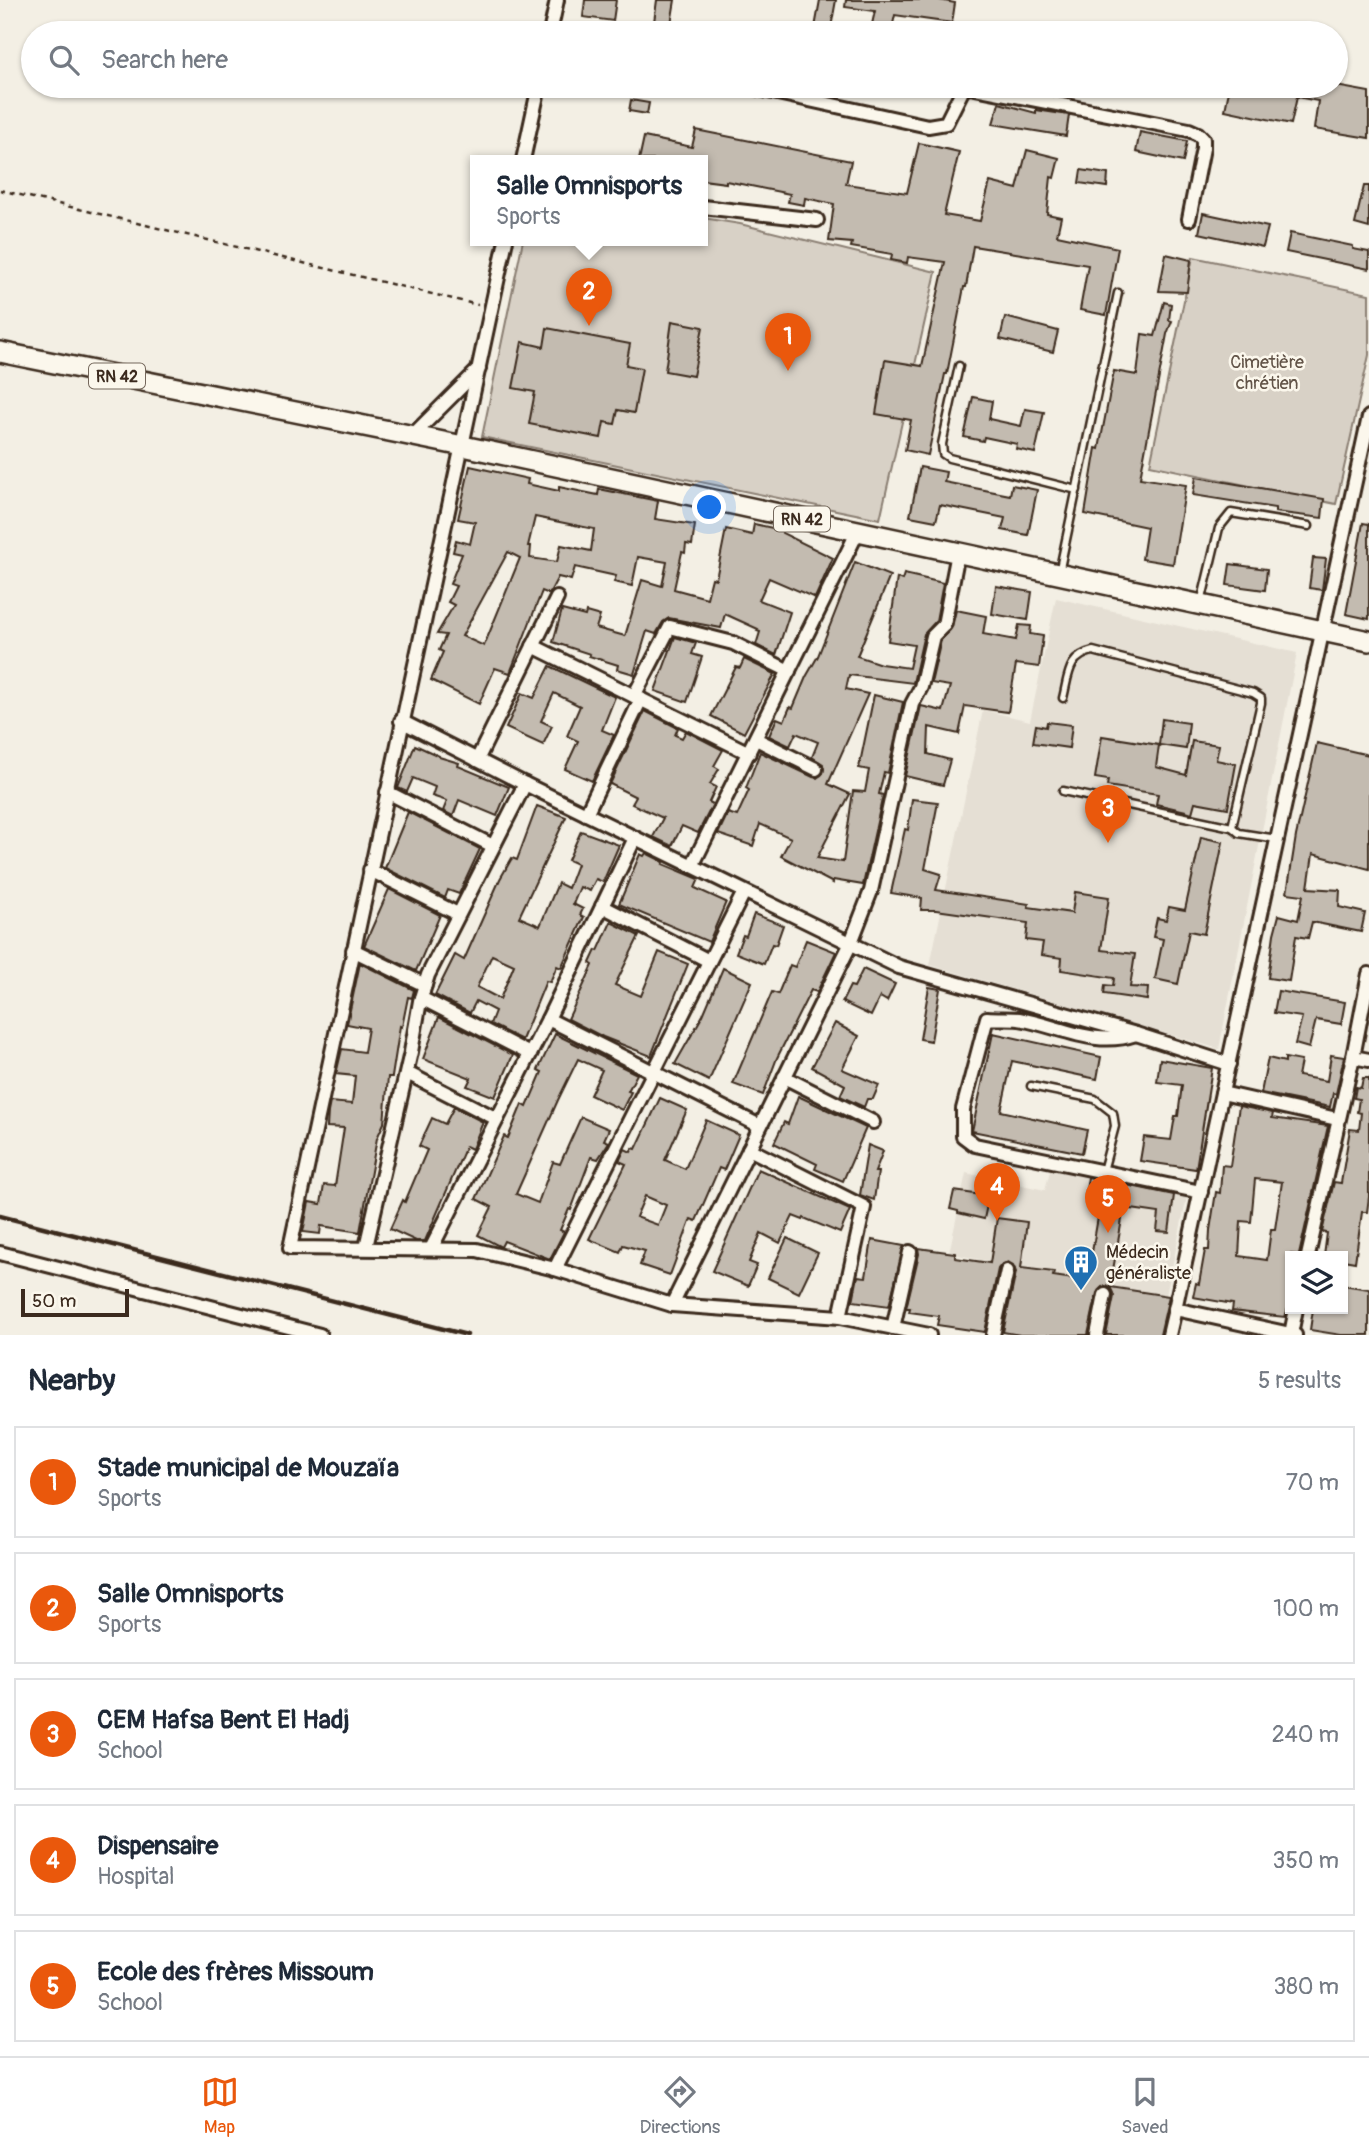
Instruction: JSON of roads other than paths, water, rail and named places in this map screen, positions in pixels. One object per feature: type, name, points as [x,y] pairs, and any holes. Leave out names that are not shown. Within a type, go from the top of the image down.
[{"type":"main road","name":"RN 42","points":[[0,352],[463,446],[1369,642]]},
{"type":"street","points":[[553,21],[557,0]]},
{"type":"street","points":[[524,155],[536,98]]},
{"type":"street","points":[[801,98],[928,126],[946,123],[958,98]]},
{"type":"street","points":[[1026,98],[1198,134],[1203,139],[1203,148],[1189,219]]},
{"type":"street","points":[[708,208],[817,220]]},
{"type":"street","points":[[505,246],[401,720],[290,1248],[477,1250],[555,1269],[672,1305],[840,1317],[929,1335]]},
{"type":"street","points":[[412,436],[479,369]]},
{"type":"street","points":[[1169,1335],[1369,417]]},
{"type":"street","points":[[692,866],[858,531]]},
{"type":"street","points":[[672,1305],[850,945],[871,891],[912,704],[920,687],[933,636],[944,625],[958,553]]},
{"type":"street","points":[[477,760],[557,598]]},
{"type":"street","points":[[586,814],[670,627],[733,643],[789,671]]},
{"type":"street","points":[[533,646],[749,753]]},
{"type":"street","points":[[401,720],[525,784],[899,967],[1136,1034],[1228,1064]]},
{"type":"street","points":[[756,739],[816,769]]},
{"type":"street","points":[[366,1247],[423,992],[458,914],[525,784]]},
{"type":"street","points":[[387,792],[493,846]]},
{"type":"street","points":[[431,1249],[548,1019],[635,838]]},
{"type":"street","points":[[370,870],[458,914]]},
{"type":"street","points":[[555,1269],[744,892]]},
{"type":"street","points":[[602,906],[709,961]]},
{"type":"street","points":[[353,950],[530,1054]]},
{"type":"street","points":[[1309,1251],[1337,1119],[1365,1016],[1369,974]]},
{"type":"street","points":[[1136,1034],[1119,1040],[1093,1038],[1018,1019],[986,1018],[963,1109],[963,1136],[975,1145],[1200,1192]]},
{"type":"street","points":[[548,1019],[760,1126]]},
{"type":"street","points":[[1353,1057],[1369,1060]]},
{"type":"street","points":[[407,1073],[497,1119]]},
{"type":"street","points":[[784,1077],[873,1122]]},
{"type":"street","points":[[1222,1093],[1337,1119]]},
{"type":"street","points":[[749,1149],[864,1207],[840,1317]]},
{"type":"street","points":[[893,1328],[910,1252]]},
{"type":"street","points":[[0,1253],[274,1329],[320,1335]]},
{"type":"street","points":[[993,1335],[1007,1271]]},
{"type":"street","points":[[1097,1335],[1105,1295]]},
{"type":"street","points":[[1175,1309],[1293,1334],[1295,1314]]},
{"type":"lane","points":[[1059,574],[1118,293]]},
{"type":"lane","points":[[959,366],[942,444],[943,454],[949,458],[1077,490]]},
{"type":"lane","points":[[1200,605],[1219,528],[1231,513],[1309,526]]},
{"type":"lane","points":[[1063,698],[1072,664],[1080,654],[1093,651],[1242,689],[1261,698],[1232,827]]},
{"type":"lane","points":[[1063,791],[1232,827],[1239,833],[1278,839]]},
{"type":"lane","points":[[1031,1087],[1095,1099],[1113,1113],[1115,1126],[1103,1171]]},
{"type":"railway","points":[[0,1216],[467,1335]]},
{"type":"place","name":"Salle Omnisports","points":[[589,326]]},
{"type":"place","name":"Stade municipal de Mouzaïa","points":[[788,371]]},
{"type":"place","name":"CEM Hafsa Bent El Hadj","points":[[1108,843]]},
{"type":"place","name":"Dispensaire","points":[[997,1221]]},
{"type":"place","name":"Ecole des frères Missoum","points":[[1108,1233]]},
{"type":"place","name":"Médecin généraliste","points":[[1081,1292]]},
{"type":"park label","name":"Cimetière chrétien","points":[[1267,372]]}]
